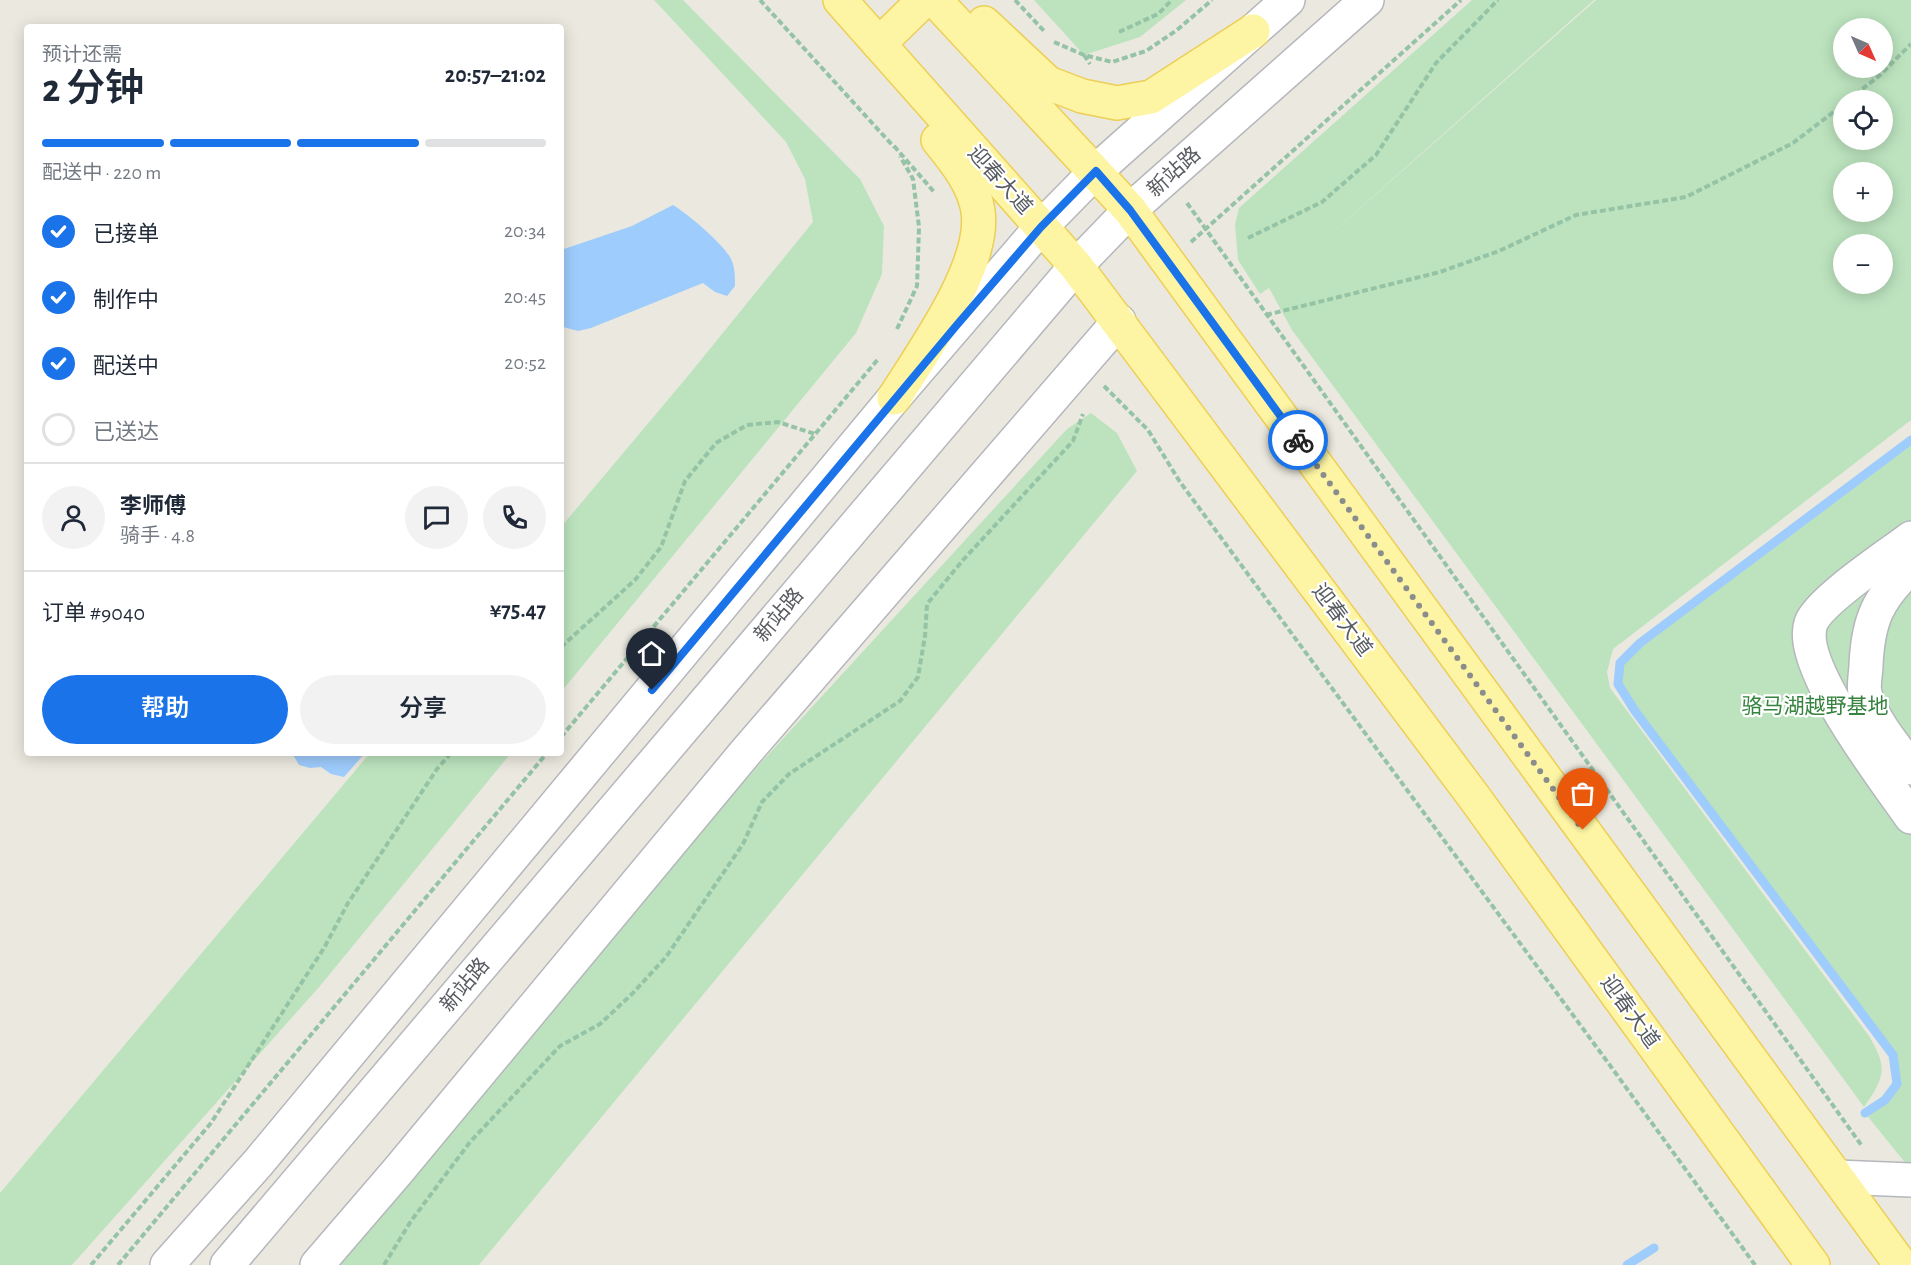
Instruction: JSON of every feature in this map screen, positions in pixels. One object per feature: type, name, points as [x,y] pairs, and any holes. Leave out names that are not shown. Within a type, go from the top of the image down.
[{"type":"main road","points":[[826,0],[963,171],[978,211],[977,242],[958,292],[894,398]]},
{"type":"main road","name":"迎春大道","points":[[840,0],[1076,266],[1119,321],[1474,797],[1814,1265]]},
{"type":"main road","points":[[879,44],[924,0]]},
{"type":"main road","points":[[935,0],[1130,210],[1902,1265]]},
{"type":"main road","points":[[960,0],[1048,83],[1082,96],[1117,103],[1151,97],[1253,31]]},
{"type":"street","points":[[167,1265],[258,1163],[894,398],[1041,227],[1096,171],[1288,0]]},
{"type":"street","name":"新站路","points":[[228,1265],[1076,266],[1130,210],[1367,0]]},
{"type":"street","points":[[317,1265],[398,1172],[746,753],[1119,321]]},
{"type":"street","points":[[1911,538],[1822,607],[1811,623],[1808,642],[1834,702],[1857,740],[1911,818]]},
{"type":"street","points":[[1911,567],[1897,580],[1876,610],[1867,641],[1865,692],[1884,732],[1911,768]]},
{"type":"street","points":[[1837,1177],[1899,1180]]},
{"type":"path","points":[[760,0],[938,197]]},
{"type":"path","points":[[1015,0],[1054,42],[1112,62],[1146,51],[1177,30],[1212,0]]},
{"type":"path","points":[[1119,32],[1158,14],[1172,0]]},
{"type":"path","points":[[1184,249],[1461,0]]},
{"type":"path","points":[[1248,238],[1322,202],[1376,155],[1436,63],[1497,0]]},
{"type":"path","points":[[1861,90],[1879,76],[1911,44]]},
{"type":"path","points":[[1084,54],[1117,103]]},
{"type":"path","points":[[1266,315],[1440,272],[1499,251],[1576,215],[1686,197],[1793,143],[1833,112]]},
{"type":"path","points":[[894,146],[913,179],[919,227],[917,286],[894,335]]},
{"type":"path","points":[[1168,177],[1266,315],[1899,1180]]},
{"type":"path","points":[[564,732],[882,354]]},
{"type":"path","points":[[1082,363],[1148,430],[1180,482],[1610,1064],[1755,1265]]},
{"type":"path","points":[[384,1265],[411,1221],[470,1142],[502,1106],[560,1046],[600,1024],[666,957],[743,844],[762,802],[789,774],[900,701],[918,677],[925,636],[927,603],[963,560],[1073,441],[1085,410]]},
{"type":"path","points":[[564,644],[635,580],[661,547],[685,481],[716,442],[747,425],[778,422],[815,434]]},
{"type":"path","points":[[91,1265],[211,1123],[324,948],[348,903],[437,769],[448,756]]},
{"type":"path","points":[[118,1265],[544,756]]},
{"type":"green space","points":[[654,0],[683,0],[860,179],[884,226],[882,274],[856,333],[564,688],[564,523],[813,222],[805,179],[786,142]]},
{"type":"green space","points":[[1034,0],[1186,0],[1140,37],[1084,55]]},
{"type":"green space","points":[[1472,0],[1594,0],[1298,263],[1596,0],[1911,0],[1911,420],[1613,649],[1607,672],[1610,688],[1869,1036],[1879,1056],[1882,1072],[1876,1088],[1864,1107],[1292,330],[1269,288],[1260,294],[1238,260],[1235,225],[1239,208]]},
{"type":"green space","points":[[1091,413],[1117,433],[1137,471],[479,1265],[333,1265],[757,767],[1067,429]]},
{"type":"green space","name":"骆马湖越野基地","points":[[1911,440],[1911,1170],[1865,1113],[1885,1100],[1897,1085],[1893,1055],[1635,711],[1618,684],[1620,663],[1640,643]]},
{"type":"green space","points":[[367,756],[509,756],[320,986],[72,1265],[0,1265],[0,1193]]},
{"type":"water","points":[[673,205],[704,229],[730,257],[734,267],[735,286],[727,296],[715,292],[703,283],[591,328],[578,331],[564,327],[564,249],[632,226]]},
{"type":"water","points":[[294,756],[362,756],[344,777],[331,774],[321,767],[310,768],[299,765]]},
{"type":"waterway","points":[[1865,1113],[1885,1100],[1897,1084],[1893,1055],[1635,711],[1618,684],[1620,663],[1640,643],[1911,440]]},
{"type":"waterway","points":[[1627,1265],[1654,1248]]},
{"type":"way so far","points":[[1298,440],[1583,830]]},
{"type":"route","points":[[652,690],[894,398],[1041,227],[1096,171],[1130,210],[1298,440]]}]
